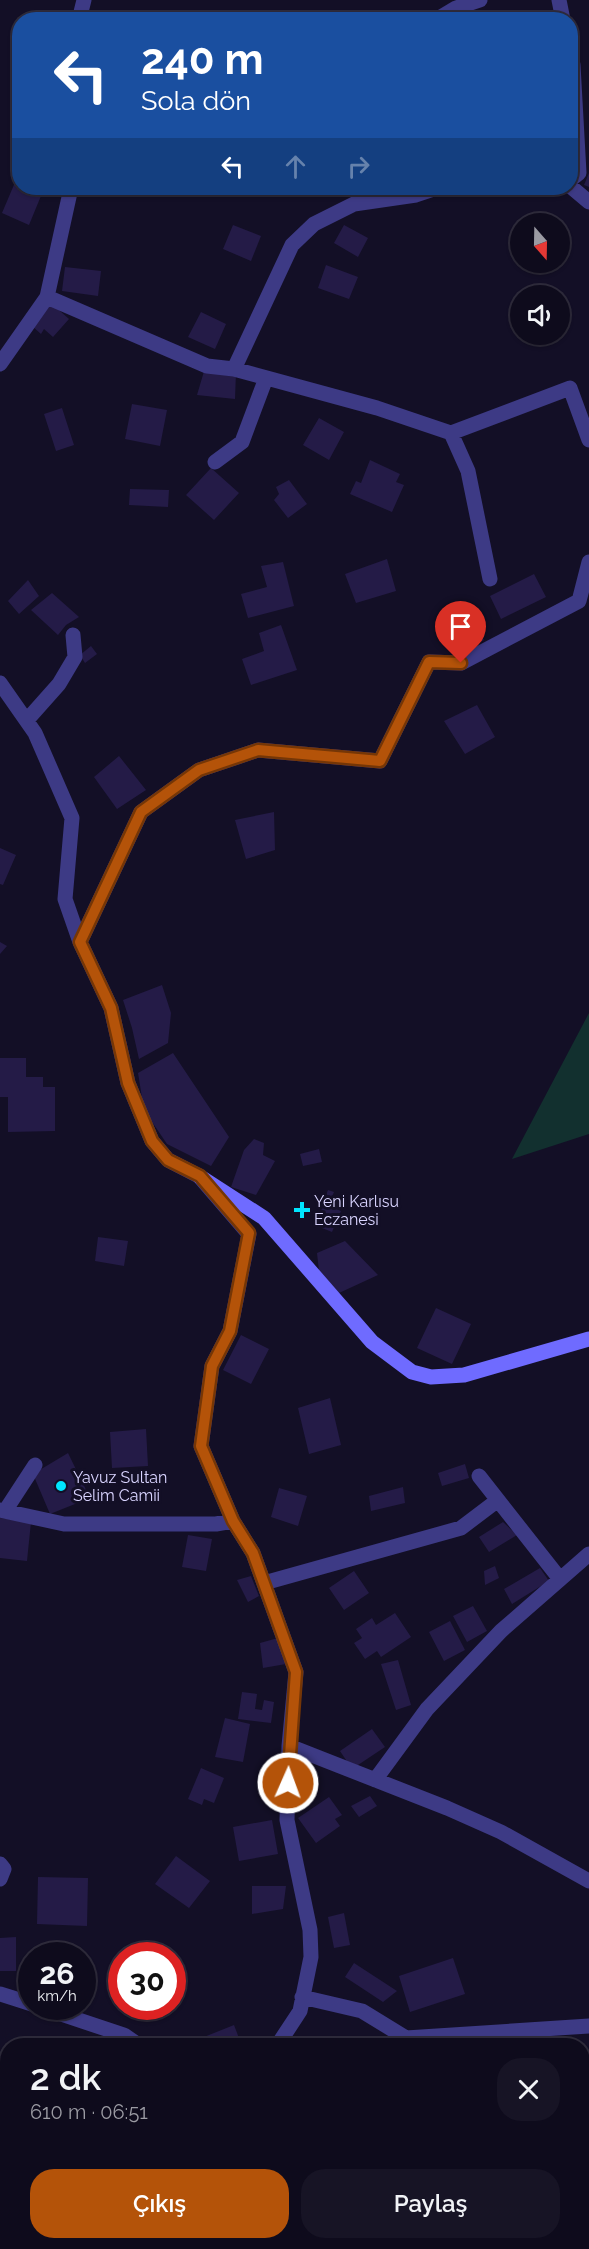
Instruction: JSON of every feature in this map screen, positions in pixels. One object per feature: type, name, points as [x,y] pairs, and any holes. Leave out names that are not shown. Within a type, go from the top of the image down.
[{"type":"street","points":[[449,12],[480,0]]},
{"type":"street","points":[[578,155],[578,174]]},
{"type":"street","points":[[0,364],[47,297],[69,195]]},
{"type":"street","points":[[234,369],[292,245],[314,224],[354,204],[416,195]]},
{"type":"street","points":[[47,297],[207,366],[234,369],[377,408],[451,434],[570,388],[589,440]]},
{"type":"street","points":[[215,462],[242,442],[266,378]]},
{"type":"street","points":[[451,434],[468,471],[490,579]]},
{"type":"street","points":[[80,942],[141,812],[199,770],[258,750],[380,761],[429,662],[461,663],[579,601],[589,562]]},
{"type":"street","points":[[27,720],[59,684],[75,657],[73,635]]},
{"type":"street","points":[[0,683],[27,720],[48,761],[72,818],[65,899],[80,942],[111,1008],[128,1083],[152,1141],[168,1160],[200,1176],[264,1218],[372,1342],[412,1372],[430,1377],[464,1375],[589,1339]]},
{"type":"street","points":[[200,1176],[249,1233],[230,1331],[212,1366],[201,1446],[233,1521],[253,1553],[296,1672],[289,1746],[287,1820],[309,1929],[310,1957],[300,2011],[282,2038]]},
{"type":"street","points":[[35,1465],[3,1510],[64,1524],[216,1524],[233,1521]]},
{"type":"street","points":[[479,1476],[560,1579]]},
{"type":"street","points":[[264,1583],[461,1528],[498,1500]]},
{"type":"street","points":[[375,1780],[427,1709],[501,1630],[589,1554]]},
{"type":"street","points":[[289,1746],[447,1808],[501,1832],[589,1881]]},
{"type":"street","points":[[0,1864],[4,1869],[0,1879]]},
{"type":"street","points":[[0,1994],[18,2000]]},
{"type":"street","points":[[302,1997],[362,2011],[406,2037],[589,2026]]},
{"type":"street","points":[[79,2020],[128,2038]]},
{"type":"green space","points":[[589,1013],[589,1134],[512,1159]]},
{"type":"building","points":[[589,173],[589,187],[584,185]]},
{"type":"building","points":[[12,189],[12,195],[41,195],[29,225],[2,213]]},
{"type":"building","points":[[233,225],[261,236],[251,261],[223,249]]},
{"type":"building","points":[[344,225],[368,238],[358,257],[334,243]]},
{"type":"building","points":[[326,265],[358,277],[349,299],[318,288]]},
{"type":"building","points":[[65,267],[101,271],[98,296],[62,291]]},
{"type":"building","points":[[51,303],[69,319],[53,337],[44,329],[41,334],[32,326]]},
{"type":"building","points":[[201,312],[226,324],[215,349],[188,337]]},
{"type":"building","points":[[205,368],[236,372],[235,399],[197,395]]},
{"type":"building","points":[[132,404],[167,410],[160,446],[125,439]]},
{"type":"building","points":[[62,408],[74,445],[56,451],[44,414]]},
{"type":"building","points":[[319,418],[344,432],[329,460],[303,445]]},
{"type":"building","points":[[370,460],[400,474],[396,482],[404,485],[392,512],[350,494],[356,481],[361,483]]},
{"type":"building","points":[[211,468],[239,493],[214,520],[186,495]]},
{"type":"building","points":[[289,480],[307,504],[288,518],[274,500],[279,494],[276,487]]},
{"type":"building","points":[[130,489],[169,490],[168,507],[129,505]]},
{"type":"building","points":[[387,559],[396,591],[356,603],[345,574]]},
{"type":"building","points":[[283,562],[294,606],[248,618],[241,594],[267,587],[261,566]]},
{"type":"building","points":[[534,574],[546,597],[501,619],[490,596]]},
{"type":"building","points":[[28,580],[39,596],[19,614],[8,601]]},
{"type":"building","points":[[52,593],[79,617],[66,625],[58,635],[31,610]]},
{"type":"building","points":[[465,609],[484,640],[459,655],[440,624]]},
{"type":"building","points":[[281,625],[297,670],[251,685],[242,659],[264,651],[259,633]]},
{"type":"building","points":[[91,646],[97,654],[85,663],[80,655]]},
{"type":"building","points":[[477,705],[495,737],[465,754],[444,721]]},
{"type":"building","points":[[119,756],[146,790],[117,809],[94,777]]},
{"type":"building","points":[[274,812],[275,850],[246,859],[235,820]]},
{"type":"building","points":[[0,848],[16,855],[3,885],[0,884]]},
{"type":"building","points":[[0,942],[7,946],[0,954]]},
{"type":"building","points":[[162,985],[171,1013],[168,1043],[139,1059],[123,1000]]},
{"type":"building","points":[[173,1053],[229,1137],[211,1166],[167,1144],[144,1110],[138,1073]]},
{"type":"building","points":[[0,1058],[26,1058],[26,1077],[43,1077],[43,1087],[55,1087],[55,1131],[8,1132],[8,1097],[0,1097]]},
{"type":"building","points":[[254,1139],[264,1143],[263,1155],[275,1161],[256,1195],[231,1187],[244,1150]]},
{"type":"building","points":[[319,1149],[322,1162],[303,1166],[300,1154]]},
{"type":"building","points":[[328,1190],[334,1192],[328,1206],[341,1211],[332,1232],[322,1228],[327,1214],[319,1211]]},
{"type":"building","points":[[98,1237],[128,1241],[124,1266],[95,1261]]},
{"type":"building","points":[[345,1241],[378,1275],[339,1293],[319,1271],[317,1253]]},
{"type":"building","points":[[436,1308],[471,1324],[452,1364],[417,1348]]},
{"type":"building","points":[[241,1335],[269,1349],[251,1384],[223,1370]]},
{"type":"building","points":[[330,1398],[341,1445],[309,1454],[298,1408]]},
{"type":"building","points":[[146,1429],[148,1466],[112,1468],[110,1432]]},
{"type":"building","name":"Yavuz Sultan Selim Camii","points":[[68,1453],[90,1498],[50,1514],[33,1474]]},
{"type":"building","points":[[465,1464],[469,1478],[442,1486],[438,1473]]},
{"type":"building","points":[[403,1487],[405,1503],[371,1511],[369,1496]]},
{"type":"building","points":[[279,1488],[307,1496],[298,1526],[271,1517]]},
{"type":"building","points":[[0,1518],[31,1522],[27,1561],[0,1558]]},
{"type":"building","points":[[503,1522],[517,1535],[489,1552],[479,1537]]},
{"type":"building","points":[[188,1535],[212,1539],[206,1571],[182,1567]]},
{"type":"building","points":[[495,1566],[499,1578],[485,1585],[484,1571]]},
{"type":"building","points":[[540,1568],[549,1581],[512,1604],[504,1589]]},
{"type":"building","points":[[354,1571],[369,1593],[344,1610],[329,1588]]},
{"type":"building","points":[[251,1576],[259,1596],[248,1602],[237,1580]]},
{"type":"building","points":[[473,1606],[487,1631],[467,1642],[453,1616]]},
{"type":"building","points":[[395,1613],[411,1637],[381,1657],[377,1651],[365,1659],[354,1643],[362,1638],[356,1629],[372,1618],[376,1625]]},
{"type":"building","points":[[450,1621],[465,1650],[444,1661],[429,1632]]},
{"type":"building","points":[[278,1638],[286,1664],[263,1668],[260,1643]]},
{"type":"building","points":[[398,1660],[411,1705],[396,1710],[381,1664]]},
{"type":"building","points":[[242,1692],[257,1694],[255,1709],[262,1710],[264,1700],[274,1702],[271,1723],[238,1719]]},
{"type":"building","points":[[225,1718],[250,1724],[243,1762],[215,1757]]},
{"type":"building","points":[[372,1729],[385,1747],[352,1769],[340,1751]]},
{"type":"building","points":[[201,1768],[224,1778],[214,1803],[204,1799],[202,1805],[188,1799]]},
{"type":"building","points":[[370,1796],[377,1806],[359,1817],[351,1806]]},
{"type":"building","points":[[329,1797],[342,1815],[335,1819],[340,1826],[316,1843],[298,1818]]},
{"type":"building","points":[[272,1820],[278,1854],[239,1861],[233,1827]]},
{"type":"building","points":[[176,1856],[210,1881],[189,1908],[155,1884]]},
{"type":"building","points":[[38,1877],[88,1878],[87,1926],[37,1924]]},
{"type":"building","points":[[252,1886],[286,1886],[283,1909],[252,1914]]},
{"type":"building","points":[[344,1913],[350,1945],[334,1948],[328,1917]]},
{"type":"building","points":[[16,1937],[16,1971],[0,1971],[0,1938]]},
{"type":"building","points":[[453,1958],[465,1994],[410,2012],[399,1976]]},
{"type":"building","points":[[354,1963],[397,1991],[383,2002],[345,1977]]},
{"type":"building","points":[[234,2025],[239,2038],[202,2038]]},
{"type":"place","name":"Yeni Karlısu Eczanesi","points":[[302,1210]]},
{"type":"place","name":"Yavuz Sultan Selim Camii","points":[[61,1486]]},
{"type":"route","points":[[288,1783],[296,1672],[253,1553],[233,1521],[201,1446],[212,1366],[230,1331],[249,1233],[200,1176],[168,1160],[152,1141],[128,1083],[111,1008],[80,942],[141,812],[199,770],[258,750],[380,761],[429,662],[461,663]]}]
